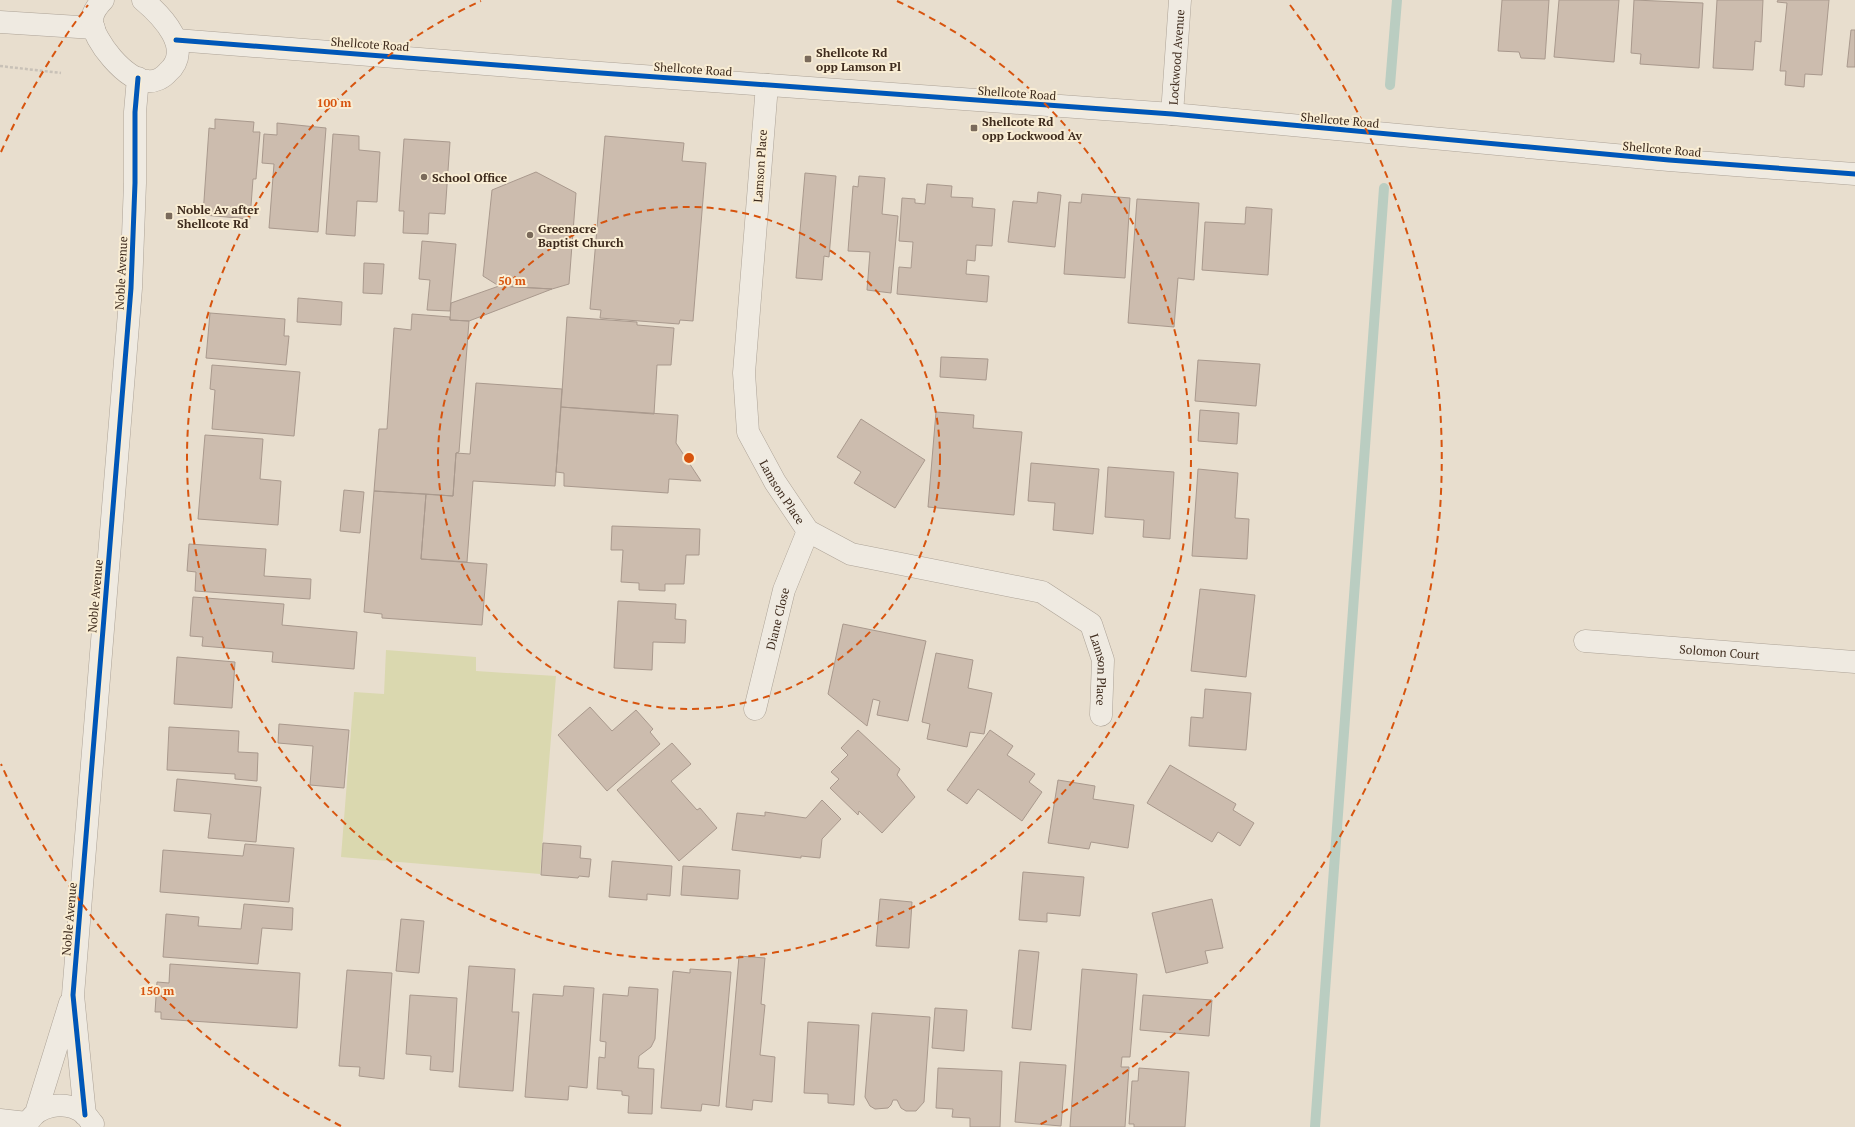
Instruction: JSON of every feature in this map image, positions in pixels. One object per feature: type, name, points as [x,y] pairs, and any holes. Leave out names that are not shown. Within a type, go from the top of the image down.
[{"type":"street","points":[[103,0],[97,6],[92,20],[95,35],[105,50],[131,75],[146,81],[162,78],[174,67],[179,52],[176,40],[143,0]]},
{"type":"street","name":"Lockwood Avenue","points":[[1172,114],[1180,0]]},
{"type":"street","points":[[0,22],[94,28]]},
{"type":"street","name":"Shellcote Road","points":[[176,40],[1172,114],[1669,160],[1855,174]]},
{"type":"street","name":"Noble Avenue","points":[[93,1124],[73,995],[131,288],[135,183],[135,112],[138,78]]},
{"type":"street","name":"Lamson Place","points":[[767,85],[744,373],[748,432],[775,482],[808,531],[851,554],[1042,592],[1091,624],[1103,660],[1101,715]]},
{"type":"street","name":"Diane Close","points":[[756,709],[784,590],[808,531]]},
{"type":"street","name":"Solomon Court","points":[[1585,640],[1855,662]]},
{"type":"street","name":"Noble Avenue","points":[[30,1121],[73,995]]},
{"type":"street","points":[[0,1120],[30,1121],[48,1107],[61,1105],[74,1108],[93,1124]]},
{"type":"path","points":[[0,66],[61,72]]},
{"type":"shaded area","points":[[386,650],[476,657],[476,671],[556,676],[540,874],[341,857],[354,692],[384,694]]},
{"type":"building","points":[[1502,0],[1549,0],[1545,59],[1521,58],[1519,52],[1498,51]]},
{"type":"building","points":[[1559,0],[1619,0],[1614,62],[1554,57]]},
{"type":"building","points":[[1634,0],[1703,3],[1699,68],[1640,64],[1641,54],[1631,53]]},
{"type":"building","points":[[1717,0],[1763,0],[1761,42],[1755,41],[1753,70],[1713,68]]},
{"type":"building","points":[[1778,0],[1829,0],[1822,75],[1805,74],[1804,87],[1785,85],[1786,71],[1780,71],[1787,3],[1777,2]]},
{"type":"building","points":[[1851,30],[1855,30],[1855,67],[1847,67]]},
{"type":"building","points":[[215,119],[254,122],[253,132],[260,132],[256,179],[253,179],[250,219],[203,215],[209,128],[215,129]]},
{"type":"building","points":[[277,123],[326,128],[318,232],[269,228],[274,164],[262,163],[264,134],[277,135]]},
{"type":"building","points":[[333,134],[359,136],[359,150],[380,152],[377,202],[357,201],[355,236],[326,234]]},
{"type":"building","points":[[605,136],[684,143],[682,161],[706,163],[693,321],[680,320],[679,324],[600,318],[601,310],[590,309]]},
{"type":"building","name":"School Office","points":[[404,139],[450,142],[445,214],[429,213],[428,234],[403,233],[404,211],[399,211]]},
{"type":"building","name":"Greenacre Baptist Church","points":[[536,172],[576,193],[569,284],[552,289],[499,286],[483,276],[492,190]]},
{"type":"building","points":[[805,173],[836,176],[829,257],[824,256],[822,280],[796,278]]},
{"type":"building","points":[[859,176],[885,178],[882,214],[898,216],[891,293],[867,290],[870,252],[848,251],[853,186],[858,187]]},
{"type":"building","points":[[927,184],[952,186],[951,197],[973,198],[972,207],[995,209],[992,246],[976,245],[975,261],[967,260],[966,274],[989,276],[987,302],[897,294],[899,267],[911,268],[913,242],[899,241],[902,198],[915,199],[915,203],[925,204]]},
{"type":"building","points":[[1038,192],[1061,195],[1055,247],[1008,242],[1013,201],[1037,203]]},
{"type":"building","points":[[1082,194],[1130,198],[1125,278],[1064,274],[1069,202],[1081,203]]},
{"type":"building","points":[[1137,199],[1199,203],[1194,280],[1178,278],[1174,327],[1128,323]]},
{"type":"building","points":[[1246,207],[1272,209],[1268,275],[1202,270],[1205,222],[1245,224]]},
{"type":"building","points":[[422,241],[456,244],[450,311],[427,310],[430,280],[419,279]]},
{"type":"building","points":[[364,263],[384,264],[382,294],[363,293]]},
{"type":"building","points":[[499,286],[552,289],[469,321],[450,320],[451,303]]},
{"type":"building","points":[[298,298],[342,302],[341,325],[297,322]]},
{"type":"building","points":[[210,313],[285,319],[284,336],[289,336],[286,365],[206,358]]},
{"type":"building","points":[[412,314],[450,317],[450,320],[469,321],[459,452],[456,453],[453,496],[374,491],[379,429],[387,429],[394,328],[411,330]]},
{"type":"building","points":[[567,317],[637,322],[637,325],[674,328],[671,365],[657,365],[654,414],[561,407]]},
{"type":"building","points":[[941,357],[988,359],[986,380],[940,377]]},
{"type":"building","points":[[1198,360],[1260,364],[1256,406],[1195,401]]},
{"type":"building","points":[[212,365],[300,372],[294,436],[212,429],[215,390],[210,389]]},
{"type":"building","points":[[476,383],[562,389],[555,486],[473,481],[467,562],[421,559],[426,494],[453,496],[456,453],[470,454]]},
{"type":"building","points":[[561,407],[678,415],[676,443],[701,481],[669,479],[668,493],[564,486],[564,473],[556,472]]},
{"type":"building","points":[[1200,410],[1239,413],[1237,444],[1198,441]]},
{"type":"building","points":[[936,412],[974,415],[973,428],[1022,432],[1014,515],[928,507]]},
{"type":"building","points":[[861,419],[925,460],[895,508],[854,483],[861,472],[837,457]]},
{"type":"building","points":[[205,435],[263,439],[260,479],[281,481],[278,525],[198,519]]},
{"type":"building","points":[[1031,463],[1099,469],[1093,534],[1053,530],[1055,503],[1028,501]]},
{"type":"building","points":[[1108,467],[1174,472],[1170,539],[1143,537],[1144,520],[1105,517]]},
{"type":"building","points":[[1198,469],[1238,473],[1235,518],[1249,519],[1247,559],[1192,556]]},
{"type":"building","points":[[344,490],[364,492],[360,533],[340,531]]},
{"type":"building","points":[[374,491],[426,494],[421,559],[487,564],[482,625],[382,618],[382,614],[364,612]]},
{"type":"building","points":[[612,526],[700,529],[699,555],[686,555],[684,584],[665,584],[665,591],[639,590],[639,583],[621,582],[623,550],[611,550]]},
{"type":"building","points":[[189,544],[266,549],[264,576],[311,579],[310,599],[195,591],[196,572],[187,571]]},
{"type":"building","points":[[1200,589],[1255,595],[1246,677],[1191,671]]},
{"type":"building","points":[[193,597],[284,604],[282,625],[357,632],[354,669],[272,662],[273,652],[202,646],[203,637],[190,636]]},
{"type":"building","points":[[618,601],[676,604],[675,619],[686,620],[685,643],[653,642],[652,670],[614,668]]},
{"type":"building","points":[[843,624],[926,641],[908,721],[877,715],[880,701],[873,699],[867,726],[828,694]]},
{"type":"building","points":[[936,653],[973,660],[968,688],[992,693],[984,734],[970,732],[967,747],[927,739],[930,724],[922,722]]},
{"type":"building","points":[[177,657],[235,662],[232,708],[174,704]]},
{"type":"building","points":[[1205,689],[1251,693],[1246,750],[1189,746],[1191,717],[1203,718]]},
{"type":"building","points":[[590,707],[612,731],[636,710],[653,729],[650,732],[660,744],[607,791],[558,735]]},
{"type":"building","points":[[279,724],[349,730],[344,788],[310,785],[313,746],[278,743]]},
{"type":"building","points":[[169,727],[239,731],[238,752],[258,753],[257,781],[235,779],[235,774],[167,770]]},
{"type":"building","points":[[858,730],[900,769],[897,775],[915,797],[882,833],[859,811],[858,815],[830,788],[839,779],[831,772],[848,755],[841,748]]},
{"type":"building","points":[[990,730],[1013,746],[1007,755],[1035,774],[1029,782],[1042,792],[1022,821],[978,789],[967,804],[947,790]]},
{"type":"building","points":[[672,743],[691,764],[671,781],[697,810],[700,808],[717,828],[679,861],[617,790]]},
{"type":"building","points":[[1170,765],[1236,804],[1233,810],[1254,823],[1240,846],[1218,832],[1212,842],[1147,803]]},
{"type":"building","points":[[177,779],[261,787],[256,842],[208,838],[211,814],[174,811]]},
{"type":"building","points":[[1058,780],[1095,786],[1093,799],[1134,805],[1128,848],[1091,842],[1089,849],[1048,843]]},
{"type":"building","points":[[822,800],[841,819],[822,839],[820,858],[801,856],[801,858],[732,850],[737,813],[765,816],[765,812],[806,818]]},
{"type":"building","points":[[543,843],[581,846],[580,858],[591,859],[589,877],[579,876],[578,878],[541,875]]},
{"type":"building","points":[[245,844],[294,848],[289,902],[160,892],[163,850],[243,856]]},
{"type":"building","points":[[612,861],[672,866],[670,896],[647,894],[647,900],[609,897]]},
{"type":"building","points":[[683,866],[740,870],[738,899],[681,895]]},
{"type":"building","points":[[1023,872],[1084,877],[1080,916],[1047,913],[1047,922],[1019,920]]},
{"type":"building","points":[[880,899],[912,902],[909,948],[876,946]]},
{"type":"building","points":[[1212,899],[1223,948],[1205,951],[1208,963],[1166,973],[1152,913]]},
{"type":"building","points":[[244,904],[293,908],[292,930],[262,928],[258,964],[163,957],[166,914],[199,917],[198,926],[241,929]]},
{"type":"building","points":[[401,919],[424,921],[419,973],[396,971]]},
{"type":"building","points":[[1019,950],[1039,952],[1031,1030],[1012,1028]]},
{"type":"building","points":[[739,956],[765,958],[761,1004],[765,1005],[760,1055],[775,1057],[772,1102],[753,1100],[752,1110],[726,1107]]},
{"type":"building","points":[[170,964],[300,973],[297,1028],[161,1019],[161,1012],[155,1012],[157,982],[169,983]]},
{"type":"building","points":[[469,966],[515,969],[512,1012],[519,1012],[513,1091],[459,1087]]},
{"type":"building","points":[[690,969],[731,972],[719,1106],[702,1104],[701,1111],[661,1108],[673,971],[690,973]]},
{"type":"building","points":[[1082,969],[1137,974],[1130,1057],[1122,1057],[1121,1067],[1129,1067],[1125,1127],[1070,1127]]},
{"type":"building","points":[[347,970],[392,973],[384,1079],[359,1076],[360,1067],[339,1066]]},
{"type":"building","points":[[564,986],[594,988],[587,1088],[569,1086],[568,1100],[525,1097],[533,994],[563,996]]},
{"type":"building","points":[[629,987],[658,989],[655,1039],[651,1047],[639,1056],[638,1068],[654,1069],[652,1114],[628,1113],[629,1096],[622,1095],[622,1091],[597,1089],[599,1057],[605,1058],[606,1042],[600,1041],[603,994],[628,996]]},
{"type":"building","points":[[410,995],[457,998],[453,1072],[430,1070],[431,1056],[406,1054]]},
{"type":"building","points":[[1143,995],[1212,1000],[1209,1036],[1140,1030]]},
{"type":"building","points":[[935,1008],[967,1010],[964,1051],[932,1048]]},
{"type":"building","points":[[872,1013],[930,1017],[924,1102],[916,1111],[906,1111],[901,1108],[897,1100],[893,1100],[888,1108],[875,1109],[870,1106],[865,1097]]},
{"type":"building","points":[[808,1022],[859,1025],[854,1105],[828,1103],[828,1094],[804,1093]]},
{"type":"building","points":[[1020,1062],[1066,1065],[1061,1126],[1015,1122]]},
{"type":"building","points":[[938,1068],[1002,1071],[1000,1127],[970,1127],[970,1118],[952,1117],[953,1109],[936,1108]]},
{"type":"building","points":[[1139,1068],[1189,1072],[1185,1127],[1134,1127],[1134,1124],[1129,1124],[1132,1081],[1138,1081]]},
{"type":"waterway","points":[[1390,85],[1397,0]]},
{"type":"waterway","points":[[1315,1127],[1384,188]]},
{"type":"cycle path","points":[[176,40],[587,72],[1172,114],[1669,160],[1855,174]]},
{"type":"cycle path","points":[[85,1115],[73,995],[131,288],[135,183],[135,112],[138,78]]},
{"type":"place","name":"Shellcote Rd opp Lamson Pl","points":[[808,59]]},
{"type":"place","name":"Shellcote Rd opp Lockwood Av","points":[[974,128]]},
{"type":"place","name":"School Office","points":[[424,177]]},
{"type":"place","name":"Noble Av after Shellcote Rd","points":[[169,216]]},
{"type":"place","name":"Greenacre Baptist Church","points":[[530,235]]}]
